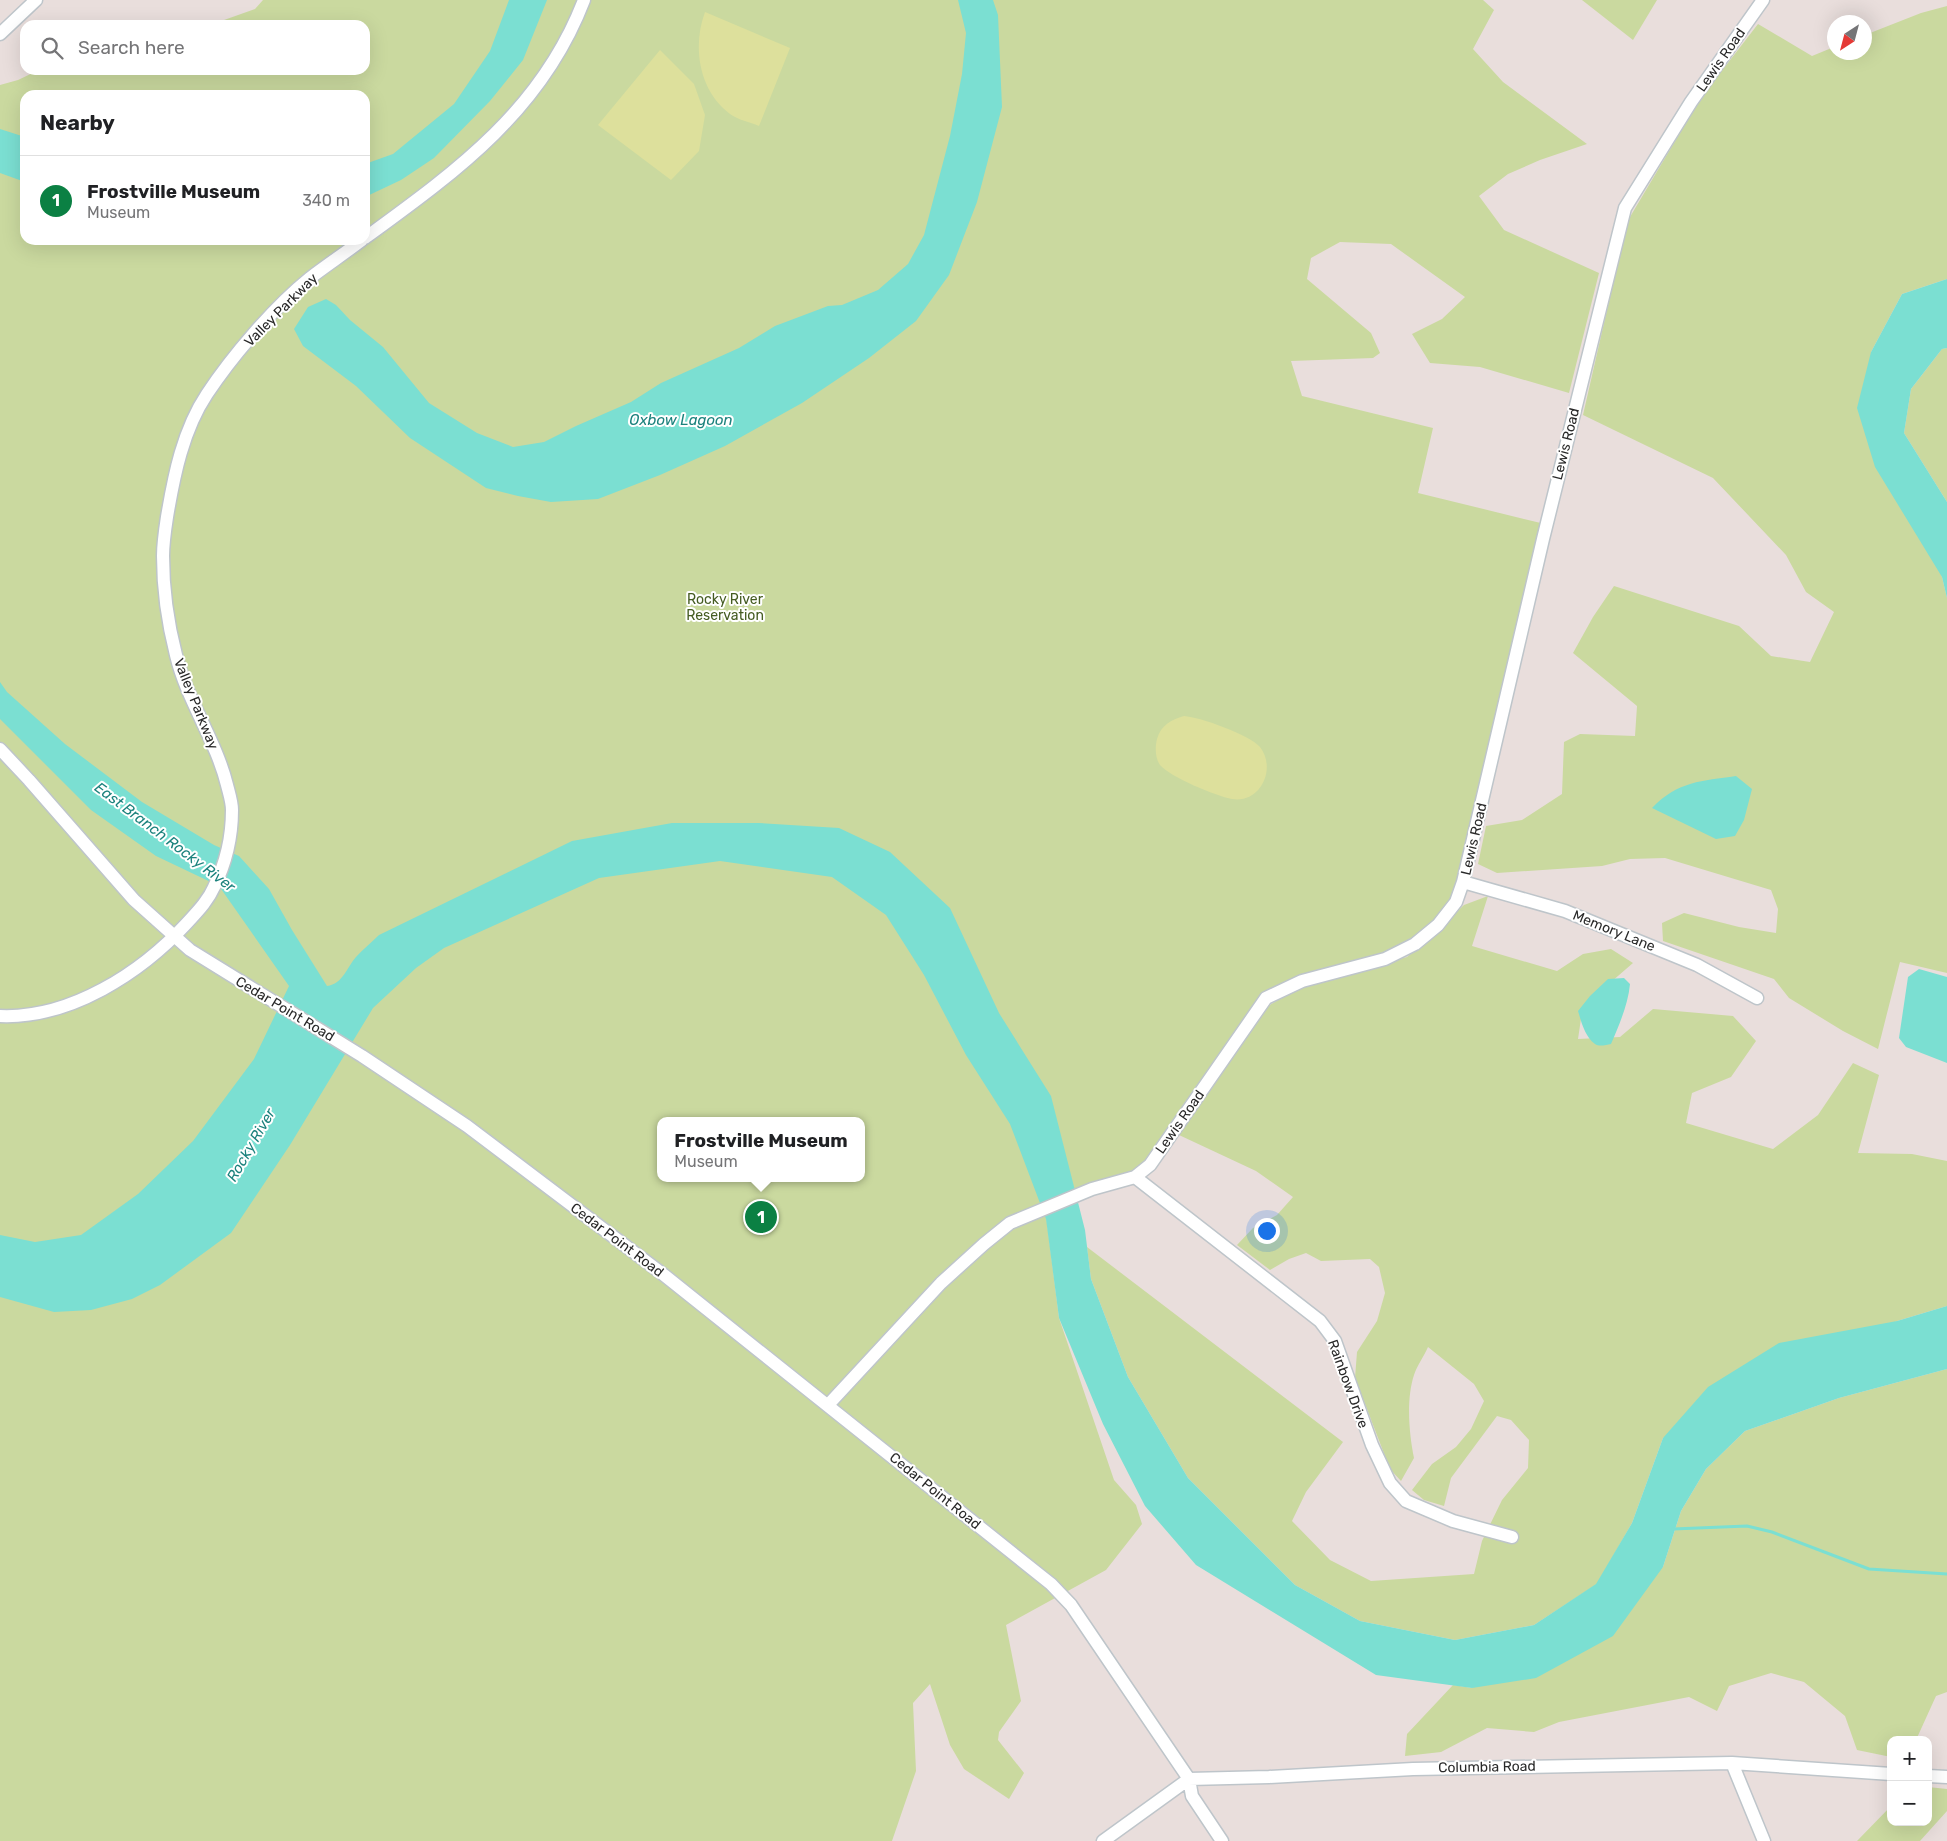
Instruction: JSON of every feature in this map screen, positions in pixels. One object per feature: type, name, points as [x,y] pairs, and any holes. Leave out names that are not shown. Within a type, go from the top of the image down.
[{"type":"street","points":[[0,34],[36,0]]},
{"type":"street","name":"Valley Parkway","points":[[370,235],[458,169],[507,122],[532,94],[555,60],[579,15],[584,0]]},
{"type":"street","name":"Lewis Road","points":[[828,1405],[948,1276],[1010,1223],[1092,1188],[1135,1177],[1150,1165],[1266,998],[1302,981],[1384,959],[1415,944],[1438,925],[1456,902],[1463,882],[1540,551],[1625,208],[1691,102],[1763,0]]},
{"type":"street","name":"Valley Parkway","points":[[0,1016],[15,1017],[49,1010],[72,1002],[128,973],[157,952],[174,936],[202,906],[214,888],[229,846],[232,807],[224,773],[210,737],[189,693],[176,657],[168,614],[163,556],[172,491],[182,449],[206,394],[270,316],[308,279],[356,245]]},
{"type":"street","name":"Cedar Point Road","points":[[0,749],[134,900],[174,936],[204,959],[362,1056],[468,1126],[664,1275],[1052,1584],[1072,1605],[1189,1779],[1192,1796],[1222,1841]]},
{"type":"street","name":"Memory Lane","points":[[1463,882],[1565,911],[1697,965],[1757,998]]},
{"type":"street","name":"Rainbow Drive","points":[[1135,1177],[1320,1321],[1335,1341],[1372,1445],[1390,1483],[1406,1501],[1453,1521],[1512,1537]]},
{"type":"street","points":[[1732,1763],[1764,1841]]},
{"type":"street","name":"Columbia Road","points":[[1189,1779],[1269,1777],[1413,1769],[1732,1763],[1887,1774]]},
{"type":"street","points":[[1932,1776],[1947,1777]]},
{"type":"street","points":[[1103,1841],[1189,1779]]},
{"type":"green space","name":"Rocky River Reservation","points":[[263,0],[1483,0],[1494,10],[1473,49],[1503,82],[1587,144],[1540,160],[1508,174],[1479,196],[1504,230],[1599,273],[1569,393],[1480,367],[1430,363],[1412,334],[1442,319],[1465,297],[1391,244],[1340,242],[1311,258],[1307,279],[1371,333],[1380,353],[1373,358],[1291,361],[1302,396],[1433,428],[1418,493],[1549,525],[1460,898],[1405,953],[1266,992],[1153,1162],[1045,1207],[1059,1318],[1114,1480],[1136,1505],[1142,1524],[1106,1570],[1006,1625],[1021,1701],[999,1732],[998,1740],[1024,1773],[1009,1799],[964,1769],[950,1745],[930,1684],[913,1703],[916,1771],[892,1841],[0,1841],[0,85],[28,75],[370,75],[370,20],[224,20],[255,9]]},
{"type":"green space","points":[[1582,0],[1657,0],[1633,40]]},
{"type":"green space","points":[[1947,6],[1947,279],[1902,294],[1871,352],[1947,598],[1947,973],[1900,962],[1878,1049],[1843,1031],[1789,998],[1774,979],[1663,941],[1662,923],[1684,913],[1739,927],[1776,933],[1778,909],[1771,890],[1665,858],[1630,859],[1602,866],[1497,873],[1478,864],[1486,826],[1522,820],[1562,794],[1564,742],[1580,734],[1635,736],[1637,706],[1573,653],[1593,617],[1614,586],[1739,626],[1771,656],[1810,662],[1834,612],[1806,592],[1786,555],[1713,478],[1583,415],[1627,222],[1700,99],[1758,24],[1812,56],[1827,50],[1827,60],[1872,60],[1872,32],[1921,13]]},
{"type":"green space","points":[[705,12],[790,48],[759,126],[730,114],[719,104],[705,81],[699,54],[699,39]]},
{"type":"green space","points":[[660,50],[694,84],[705,115],[699,151],[671,180],[598,125]]},
{"type":"green space","points":[[1947,348],[1947,502],[1904,433],[1911,389],[1942,349]]},
{"type":"green space","points":[[1184,716],[1224,727],[1255,742],[1260,747],[1267,765],[1263,783],[1258,791],[1242,799],[1232,799],[1183,780],[1160,765],[1156,752],[1156,742],[1159,734],[1167,724]]},
{"type":"green space","points":[[1488,896],[1472,946],[1557,971],[1583,954],[1611,949],[1633,963],[1611,982],[1582,1012],[1578,1039],[1620,1037],[1653,1009],[1733,1016],[1756,1041],[1731,1077],[1692,1093],[1686,1123],[1773,1149],[1818,1115],[1853,1063],[1879,1075],[1858,1153],[1912,1154],[1947,1161],[1947,1306],[1897,1321],[1663,1438],[1632,1523],[1597,1584],[1534,1625],[1455,1640],[1360,1621],[1295,1585],[1188,1478],[1128,1377],[1091,1279],[1087,1247],[1343,1442],[1306,1492],[1292,1521],[1330,1560],[1371,1581],[1474,1574],[1482,1541],[1502,1500],[1528,1468],[1529,1440],[1511,1420],[1497,1416],[1451,1478],[1444,1506],[1424,1500],[1412,1490],[1432,1464],[1456,1447],[1471,1429],[1484,1401],[1474,1384],[1428,1347],[1411,1384],[1409,1416],[1414,1458],[1401,1481],[1390,1469],[1355,1378],[1357,1352],[1377,1321],[1385,1293],[1379,1267],[1370,1259],[1321,1261],[1306,1253],[1289,1259],[1270,1270],[1237,1245],[1253,1228],[1277,1215],[1293,1197],[1256,1171],[1179,1135],[1268,1006],[1304,985],[1407,957],[1464,905]]},
{"type":"green space","points":[[1947,1369],[1947,1692],[1936,1696],[1918,1736],[1887,1736],[1887,1756],[1857,1750],[1845,1716],[1804,1682],[1771,1673],[1729,1686],[1717,1711],[1689,1697],[1559,1722],[1534,1732],[1487,1728],[1441,1752],[1405,1756],[1407,1734],[1453,1685],[1472,1688],[1663,1567],[1681,1511],[1706,1469],[1745,1431],[1839,1398]]},
{"type":"green space","points":[[1932,1787],[1947,1789],[1947,1811],[1920,1841],[1857,1841],[1887,1810],[1887,1826],[1932,1826]]},
{"type":"water","points":[[509,0],[547,0],[523,60],[490,101],[434,158],[401,180],[370,195],[370,162],[393,154],[454,104],[490,51]]},
{"type":"water","name":"Oxbow Lagoon","points":[[958,0],[993,0],[998,15],[1002,107],[977,202],[949,275],[916,321],[869,358],[802,403],[725,446],[660,475],[598,499],[551,502],[486,488],[410,438],[356,386],[303,346],[294,329],[308,307],[326,299],[336,305],[350,320],[383,347],[429,403],[477,433],[513,447],[544,442],[631,402],[661,383],[739,348],[775,326],[828,306],[842,305],[878,290],[908,264],[924,235],[950,136],[962,74],[966,33]]},
{"type":"water","points":[[0,129],[20,135],[20,180],[0,173]]},
{"type":"water","points":[[1947,279],[1947,348],[1942,349],[1911,389],[1904,433],[1947,502],[1947,598],[1942,577],[1875,467],[1857,408],[1871,352],[1902,294]]},
{"type":"water","points":[[0,682],[7,692],[65,744],[142,802],[214,845],[239,856],[269,889],[327,986],[341,979],[356,957],[379,935],[572,841],[672,823],[758,823],[839,828],[890,852],[950,908],[999,1013],[1051,1096],[1085,1230],[1091,1279],[1128,1377],[1188,1478],[1295,1585],[1360,1621],[1455,1640],[1534,1625],[1596,1584],[1632,1523],[1663,1438],[1708,1387],[1779,1343],[1897,1321],[1947,1306],[1947,1369],[1839,1398],[1745,1431],[1706,1469],[1681,1511],[1663,1567],[1613,1636],[1536,1678],[1472,1688],[1376,1675],[1196,1565],[1145,1506],[1103,1424],[1059,1318],[1046,1219],[1010,1124],[966,1055],[924,975],[886,915],[832,877],[720,861],[599,878],[444,948],[416,968],[373,1008],[290,1145],[231,1233],[160,1285],[132,1299],[91,1310],[54,1312],[0,1297],[0,1235],[35,1242],[81,1235],[138,1194],[193,1141],[254,1059],[289,986],[219,886],[156,856],[91,810],[0,719]]},
{"type":"water","points":[[1736,776],[1752,789],[1744,820],[1735,836],[1716,839],[1652,808],[1671,792],[1681,787],[1701,781]]},
{"type":"water","points":[[1919,969],[1947,977],[1947,1063],[1906,1047],[1899,1038],[1908,977]]},
{"type":"water","points":[[1624,978],[1630,984],[1629,992],[1617,1030],[1611,1044],[1597,1045],[1586,1033],[1578,1011],[1590,996],[1608,979]]},
{"type":"waterway","points":[[1673,1529],[1747,1526],[1772,1532],[1869,1569],[1947,1574]]},
{"type":"place","name":"Frostville Museum","points":[[761,1217]]},
{"type":"water label","name":"East Branch Rocky River","points":[[165,837]]},
{"type":"water label","name":"Rocky River","points":[[251,1145]]}]
